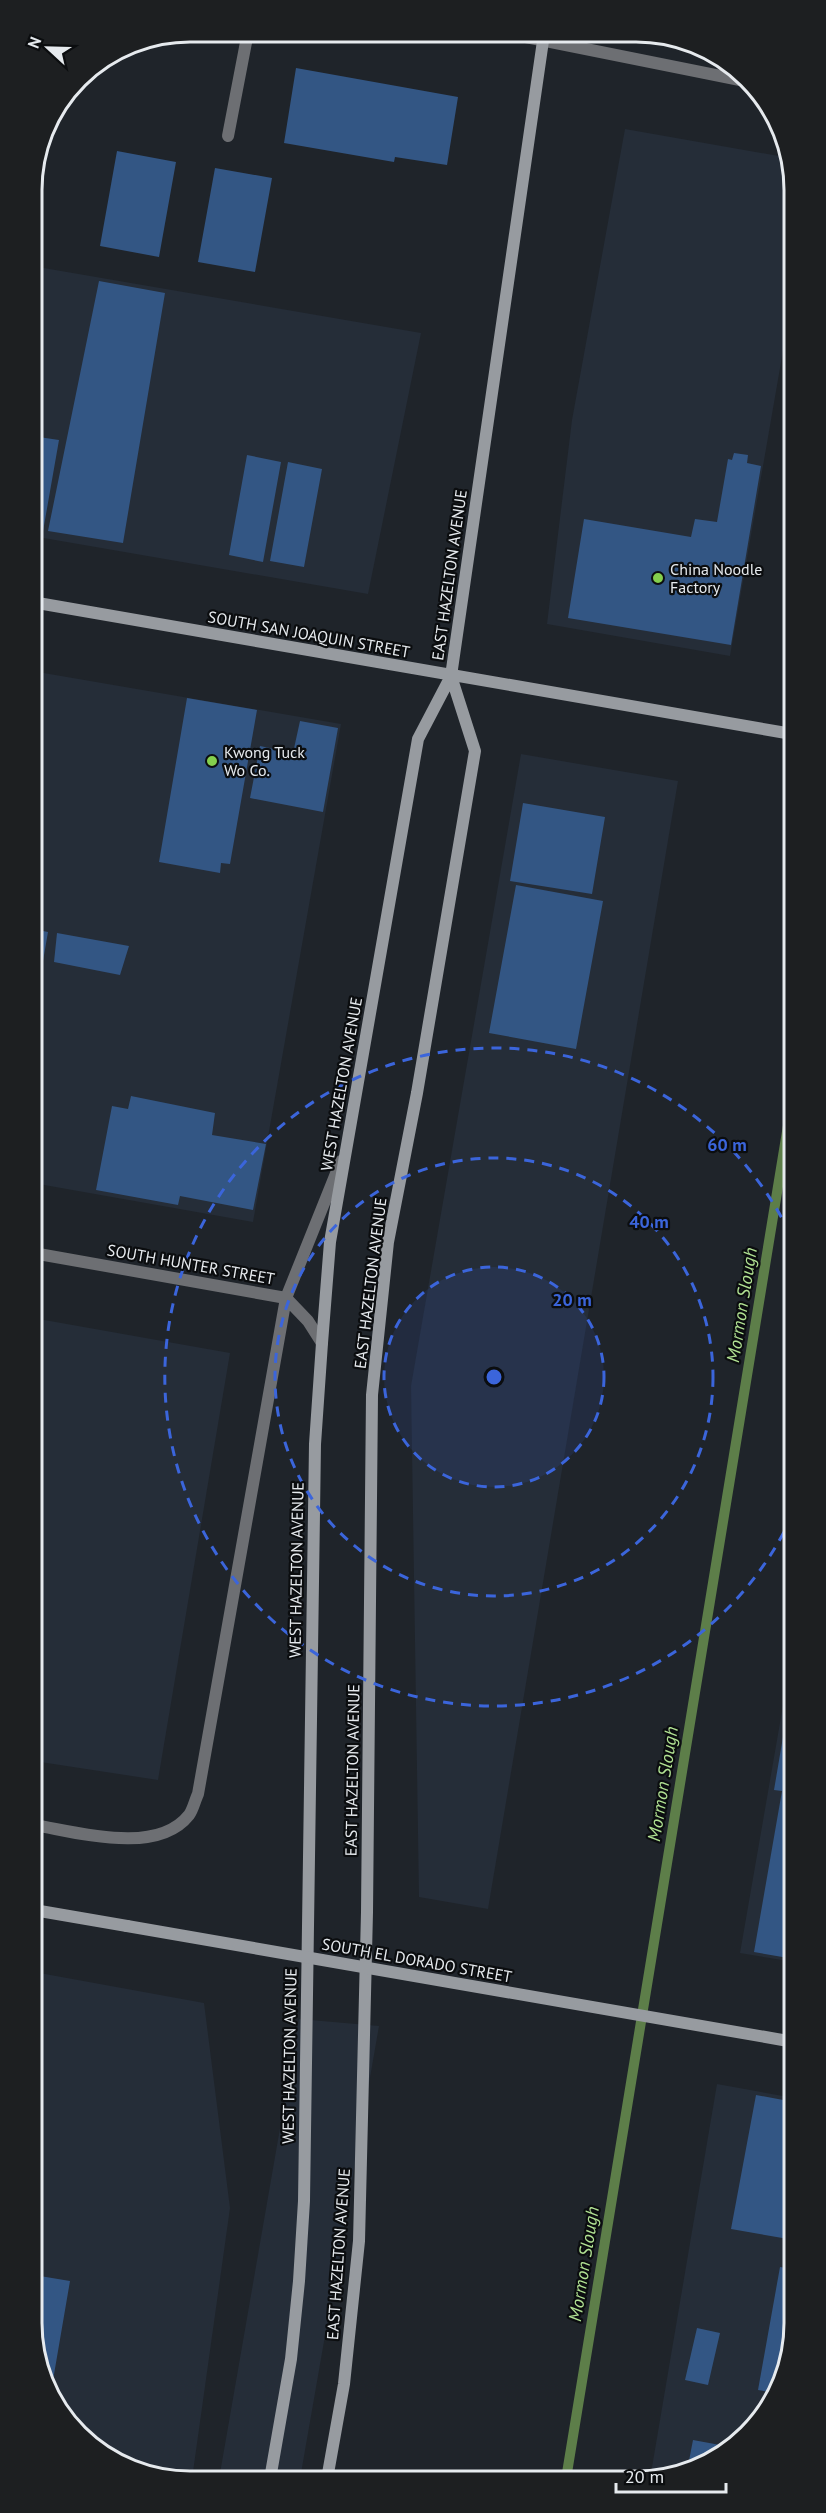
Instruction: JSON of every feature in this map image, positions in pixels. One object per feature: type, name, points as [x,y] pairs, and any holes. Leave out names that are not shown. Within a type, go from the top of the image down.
[{"type":"main road","name":"EAST HAZELTON AVENUE","points":[[328,2471],[344,2384],[359,2241],[366,1923],[372,1395],[388,1242],[417,1093],[475,751],[451,676],[542,42]]},
{"type":"main road","name":"SOUTH SAN JOAQUIN STREET","points":[[42,604],[784,733]]},
{"type":"main road","name":"WEST HAZELTON AVENUE","points":[[271,2471],[291,2359],[304,2201],[315,1455],[330,1242],[418,739],[451,676]]},
{"type":"main road","name":"SOUTH EL DORADO STREET","points":[[42,1911],[784,2040]]},
{"type":"street","points":[[228,136],[246,42]]},
{"type":"street","points":[[570,42],[733,79]]},
{"type":"street","points":[[42,1826],[123,1839],[150,1838],[172,1828],[189,1815],[198,1794],[286,1298],[347,1146]]},
{"type":"street","name":"SOUTH HUNTER STREET","points":[[42,1255],[286,1298],[308,1321],[322,1343]]},
{"type":"shaded area","points":[[625,129],[780,156],[784,181],[784,345],[730,656],[547,624],[572,420]]},
{"type":"shaded area","points":[[42,268],[421,333],[368,594],[42,538]]},
{"type":"shaded area","points":[[42,673],[341,724],[253,1222],[42,1185]]},
{"type":"shaded area","points":[[521,754],[678,781],[488,1909],[419,1897],[411,1386]]},
{"type":"shaded area","points":[[42,1320],[230,1353],[158,1780],[42,1762]]},
{"type":"shaded area","points":[[784,1700],[784,1960],[740,1953]]},
{"type":"shaded area","points":[[42,1973],[204,2003],[230,2208],[193,2471],[171,2470],[143,2463],[108,2446],[85,2428],[57,2388],[45,2352],[42,2323]]},
{"type":"shaded area","points":[[299,2019],[379,2026],[301,2471],[220,2471]]},
{"type":"shaded area","points":[[717,2084],[784,2096],[784,2332],[773,2379],[753,2413],[741,2428],[726,2440],[701,2456],[651,2470]]},
{"type":"building","points":[[296,68],[458,97],[447,165],[395,157],[394,162],[284,143]]},
{"type":"building","points":[[117,151],[176,162],[159,257],[100,246]]},
{"type":"building","points":[[215,168],[272,178],[255,272],[198,262]]},
{"type":"building","points":[[99,281],[165,293],[123,543],[48,531]]},
{"type":"building","points":[[42,437],[59,440],[42,537]]},
{"type":"building","name":"China Noodle Factory","points":[[734,453],[748,455],[747,463],[761,466],[731,645],[568,618],[584,519],[691,537],[695,519],[717,522],[728,459],[732,460]]},
{"type":"building","points":[[247,455],[281,462],[263,562],[229,555]]},
{"type":"building","points":[[288,462],[322,469],[304,567],[270,561]]},
{"type":"building","name":"Kwong Tuck Wo Co.","points":[[187,698],[257,710],[230,864],[221,863],[220,873],[159,862]]},
{"type":"building","points":[[300,721],[338,728],[323,812],[250,798],[260,746],[293,753]]},
{"type":"building","points":[[523,803],[605,817],[592,894],[510,881]]},
{"type":"building","points":[[516,885],[603,901],[576,1049],[489,1033]]},
{"type":"building","points":[[42,931],[48,932],[42,961]]},
{"type":"building","points":[[57,933],[129,946],[120,975],[54,962]]},
{"type":"building","points":[[131,1096],[215,1113],[212,1135],[266,1144],[253,1210],[180,1196],[178,1205],[96,1190],[112,1106],[128,1109]]},
{"type":"building","points":[[784,1731],[784,1957],[754,1952],[782,1791],[774,1790]]},
{"type":"building","points":[[756,2095],[784,2100],[784,2238],[731,2229]]},
{"type":"building","points":[[780,2267],[784,2268],[784,2332],[779,2361],[767,2391],[758,2390]]},
{"type":"building","points":[[42,2276],[70,2281],[53,2378],[43,2342]]},
{"type":"building","points":[[697,2328],[720,2333],[708,2385],[685,2380]]},
{"type":"building","points":[[693,2440],[719,2445],[701,2456],[689,2461]]},
{"type":"waterway","name":"Mormon Slough","points":[[567,2471],[784,1150]]},
{"type":"place","name":"China Noodle Factory","points":[[658,578]]},
{"type":"place","name":"Kwong Tuck Wo Co.","points":[[212,761]]}]
